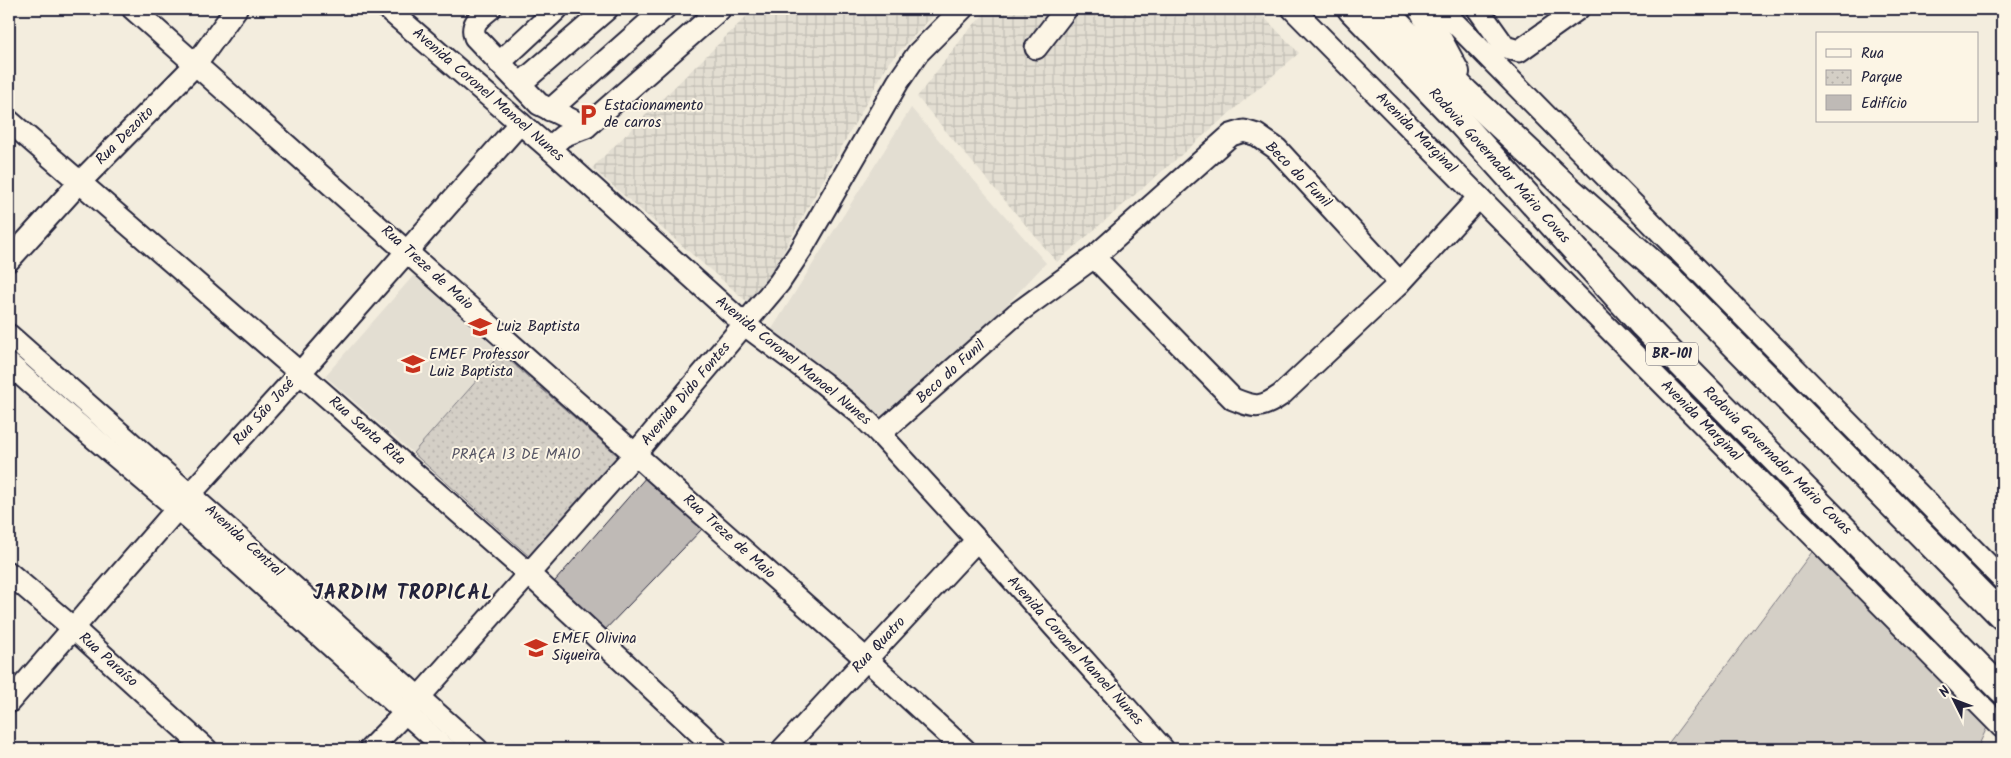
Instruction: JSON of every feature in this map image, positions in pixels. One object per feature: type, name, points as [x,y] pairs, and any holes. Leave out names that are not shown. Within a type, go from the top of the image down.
[{"type":"main road","name":"Rodovia Governador Mário Covas","points":[[1351,9],[1462,124],[1643,325],[2002,690]]},
{"type":"main road","name":"Rodovia Governador Mário Covas","points":[[1382,9],[1466,94],[1567,188],[1671,280],[2002,616]]},
{"type":"main road","points":[[1422,9],[1448,55],[1466,94]]},
{"type":"street","name":"Rua Treze de Maio","points":[[133,9],[408,251],[866,659],[964,749]]},
{"type":"street","name":"Rua Dezoito","points":[[9,260],[80,182],[196,64],[236,9]]},
{"type":"street","name":"Avenida Coronel Manoel Nunes","points":[[388,9],[549,148],[745,325],[823,383],[858,412],[976,540],[1163,749]]},
{"type":"street","points":[[490,9],[474,25],[472,30],[475,37],[539,104],[586,127]]},
{"type":"street","points":[[499,63],[557,9]]},
{"type":"street","points":[[520,84],[607,9]]},
{"type":"street","points":[[550,110],[664,9]]},
{"type":"street","points":[[549,148],[562,136],[586,127],[720,9]]},
{"type":"street","name":"Avenida Dido Fontes","points":[[370,749],[412,705],[635,454],[779,283],[801,250],[898,82],[918,53],[962,9]]},
{"type":"street","points":[[1036,48],[1066,9]]},
{"type":"street","name":"Avenida Marginal","points":[[1293,9],[2002,727]]},
{"type":"street","points":[[1441,9],[2002,579]]},
{"type":"street","points":[[1478,9],[1505,47],[1520,51],[1578,9]]},
{"type":"street","name":"Rua Santa Rita","points":[[9,121],[300,372],[529,574],[717,749]]},
{"type":"street","name":"Rua São José","points":[[9,702],[184,501],[520,123]]},
{"type":"street","name":"Beco do Funil","points":[[880,434],[1016,314],[1094,257],[1232,135],[1244,131],[1257,135],[1276,149],[1400,283]]},
{"type":"street","points":[[1094,257],[1233,399],[1257,407],[1270,403],[1281,395],[1400,283],[1479,197]]},
{"type":"street","name":"Avenida Central","points":[[9,335],[184,501],[412,705],[477,749]]},
{"type":"street","name":"Avenida Central","points":[[9,364],[184,501]]},
{"type":"street","name":"Rua Quatro","points":[[783,749],[976,540]]},
{"type":"street","name":"Rua Paraíso","points":[[9,573],[74,629],[206,749]]},
{"type":"street","name":"Avenida Central","points":[[412,705],[446,749]]},
{"type":"shaded area","points":[[754,9],[940,9],[889,62],[773,270],[751,305],[592,168]]},
{"type":"shaded area","points":[[989,9],[1256,9],[1299,53],[1057,262],[917,97],[967,32]]},
{"type":"shaded area","points":[[911,108],[1046,263],[891,428],[772,329]]},
{"type":"shaded area","name":"EMEF Professor Luiz Baptista","points":[[414,275],[501,353],[413,453],[325,376]]},
{"type":"green space","name":"PRAÇA 13 DE MAIO","points":[[501,353],[618,456],[530,557],[413,453]]},
{"type":"green space","points":[[1818,544],[1990,721],[1977,749],[1664,749]]},
{"type":"building","points":[[647,476],[704,527],[600,635],[548,589]]},
{"type":"place","name":"Estacionamento de carros","points":[[588,115]]},
{"type":"place","name":"Luiz Baptista","points":[[480,327]]},
{"type":"place","name":"EMEF Professor Luiz Baptista","points":[[413,364]]},
{"type":"place","name":"EMEF Olivina Siqueira","points":[[536,648]]},
{"type":"district","name":"JARDIM TROPICAL","points":[[403,594]]}]
